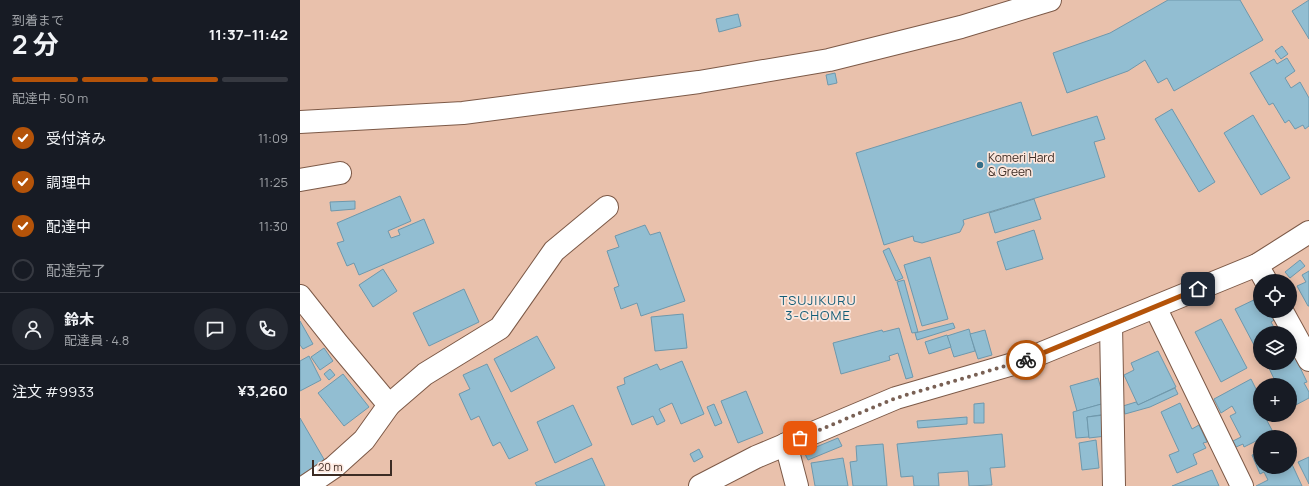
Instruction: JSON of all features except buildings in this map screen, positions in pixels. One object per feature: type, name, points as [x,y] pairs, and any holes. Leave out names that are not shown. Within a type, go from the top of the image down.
[{"type":"street","points":[[300,122],[463,113],[699,82],[829,60],[961,27],[1050,0]]},
{"type":"street","points":[[300,180],[340,173]]},
{"type":"street","points":[[306,486],[334,467],[364,440],[388,404],[425,374],[500,328],[554,251],[607,207]]},
{"type":"street","points":[[700,486],[756,456],[896,398],[1020,362],[1155,307],[1261,273],[1309,232]]},
{"type":"street","points":[[300,296],[388,404]]},
{"type":"street","points":[[1155,307],[1242,486]]},
{"type":"street","points":[[1286,318],[1309,360]]},
{"type":"street","points":[[1111,325],[1114,486]]},
{"type":"street","points":[[786,444],[797,486]]},
{"type":"way so far","points":[[800,438],[896,398],[1026,360]]},
{"type":"place","name":"Komeri Hard & Green","points":[[980,165]]},
{"type":"district","name":"TSUJIKURU 3-CHOME","points":[[818,308]]},
{"type":"route","points":[[1026,360],[1198,289]]}]
